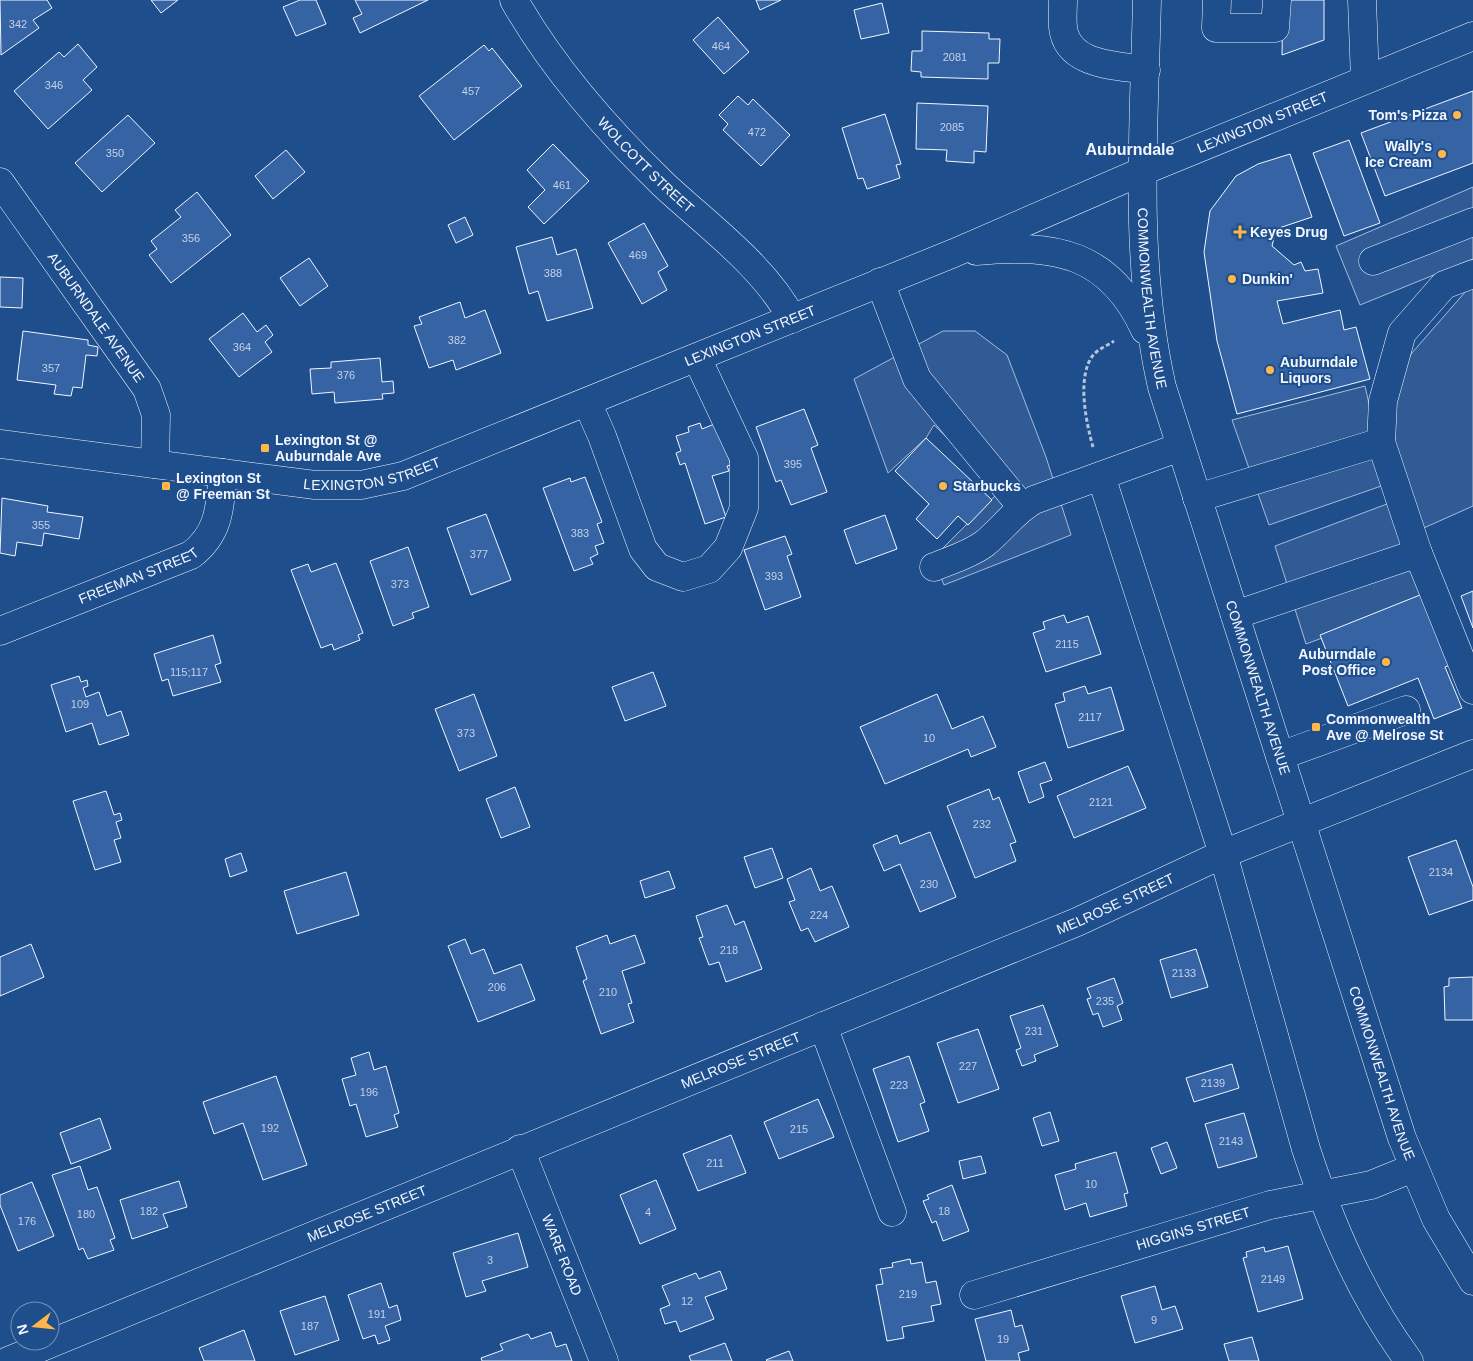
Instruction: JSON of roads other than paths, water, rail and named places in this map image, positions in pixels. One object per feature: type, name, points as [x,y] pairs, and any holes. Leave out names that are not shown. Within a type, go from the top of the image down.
[{"type":"street","name":"WOLCOTT STREET","points":[[514,0],[539,41],[582,96],[663,183],[765,278],[784,304],[792,319]]},
{"type":"street","points":[[1063,0],[1065,36],[1076,52],[1091,60],[1146,70]]},
{"type":"street","name":"COMMONWEALTH AVENUE","points":[[1147,0],[1143,171],[1145,286],[1155,360],[1180,447],[1413,1168],[1440,1226],[1473,1281]]},
{"type":"street","points":[[1217,0],[1216,28],[1275,28],[1277,0]]},
{"type":"street","points":[[1362,0],[1365,80]]},
{"type":"street","name":"LEXINGTON STREET","points":[[0,444],[339,486],[383,481],[424,468],[697,358],[954,253],[1143,171],[1473,36]]},
{"type":"street","name":"AUBURNDALE AVENUE","points":[[0,182],[147,388],[156,414],[154,464]]},
{"type":"street","points":[[1373,262],[1473,222]]},
{"type":"street","points":[[954,253],[1022,248],[1058,253],[1083,260],[1114,282],[1127,298],[1140,320],[1155,360]]},
{"type":"street","points":[[1473,274],[1444,285],[1402,333],[1383,401],[1381,442],[1418,553],[1473,690]]},
{"type":"street","points":[[880,282],[917,379],[1022,507]]},
{"type":"street","points":[[587,402],[602,436],[644,549],[657,567],[683,577],[709,569],[728,548],[744,508],[744,458],[697,358]]},
{"type":"street","points":[[1197,498],[1381,442]]},
{"type":"street","points":[[934,567],[980,546],[1022,507],[1048,493],[1180,447]]},
{"type":"street","name":"FREEMAN STREET","points":[[0,631],[191,554],[204,545],[215,524],[223,473]]},
{"type":"street","points":[[1100,476],[1223,854],[1303,1140],[1321,1196],[1341,1246],[1369,1300],[1409,1361]]},
{"type":"street","points":[[1235,615],[1418,553]]},
{"type":"street","points":[[1280,756],[1406,710]]},
{"type":"street","name":"MELROSE STREET","points":[[8,1361],[520,1149],[1077,922],[1223,854],[1473,754]]},
{"type":"street","points":[[823,1026],[892,1212]]},
{"type":"street","name":"WARE ROAD","points":[[520,1149],[604,1361]]},
{"type":"street","name":"HIGGINS STREET","points":[[974,1295],[1270,1205],[1371,1185],[1413,1168]]},
{"type":"place","name":"Tom's Pizza","points":[[1457,115]]},
{"type":"place","name":"Wally's Ice Cream","points":[[1442,154]]},
{"type":"place","name":"Keyes Drug","points":[[1240,232]]},
{"type":"place","name":"Dunkin'","points":[[1232,279]]},
{"type":"place","name":"Auburndale Liquors","points":[[1270,370]]},
{"type":"place","name":"Lexington St @ Auburndale Ave","points":[[265,448]]},
{"type":"place","name":"Lexington St @ Freeman St","points":[[166,486]]},
{"type":"place","name":"Starbucks","points":[[943,486]]},
{"type":"place","name":"Auburndale Post Office","points":[[1386,662]]},
{"type":"place","name":"Commonwealth Ave @ Melrose St","points":[[1316,727]]},
{"type":"district","name":"Auburndale","points":[[1130,149]]}]
